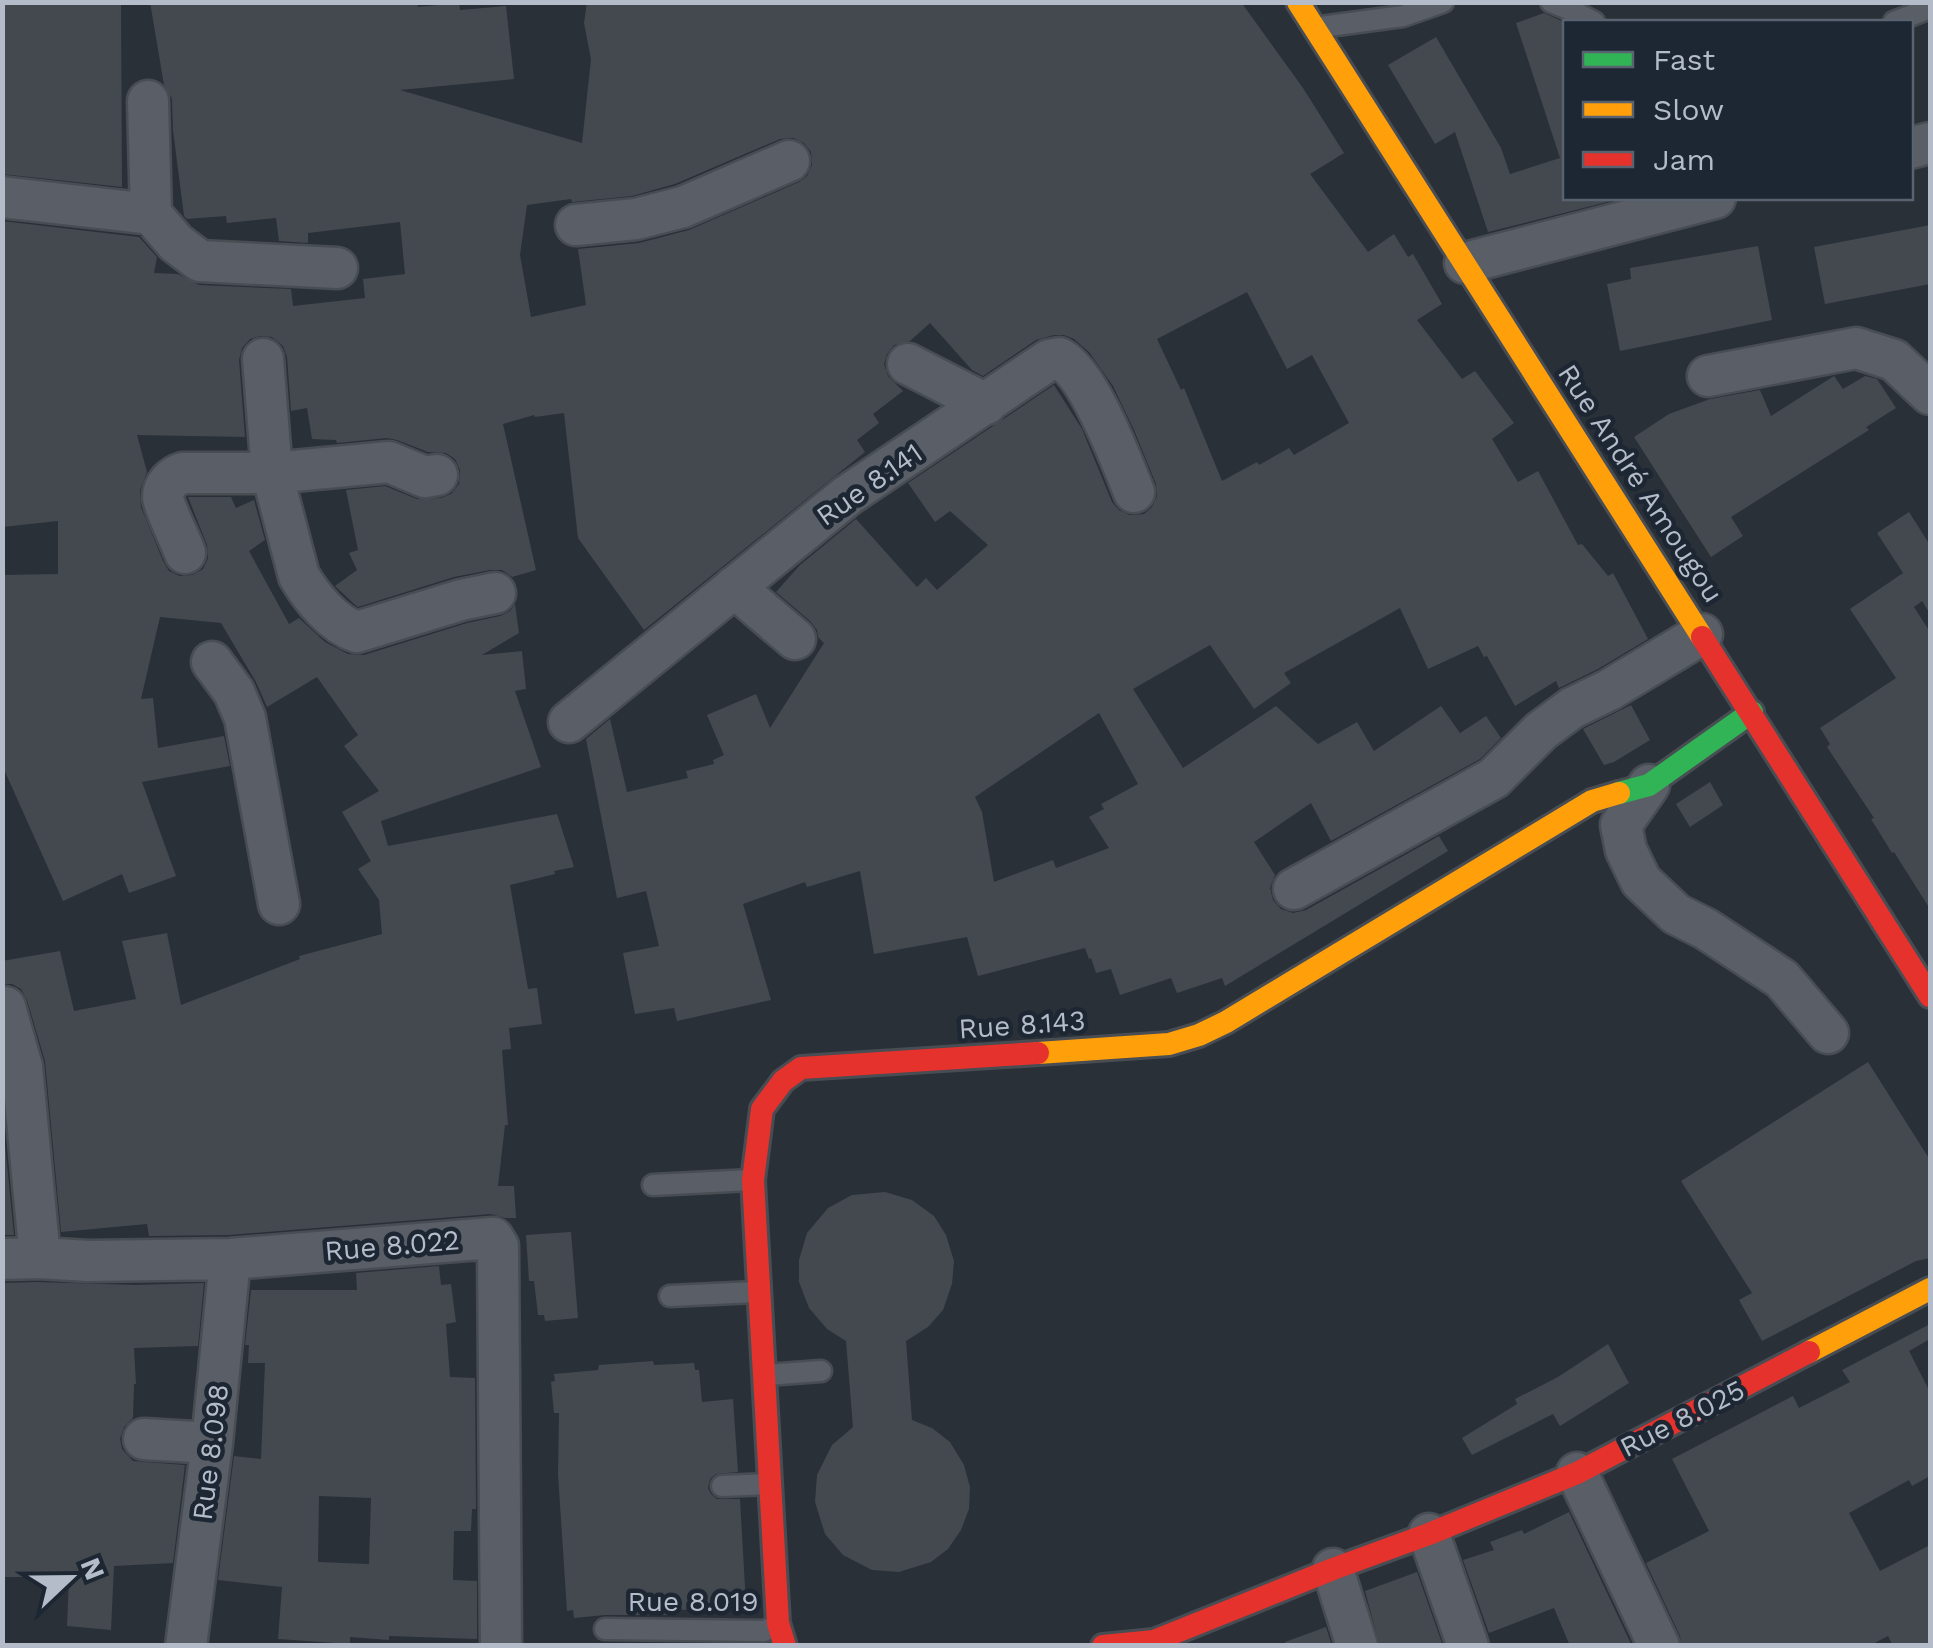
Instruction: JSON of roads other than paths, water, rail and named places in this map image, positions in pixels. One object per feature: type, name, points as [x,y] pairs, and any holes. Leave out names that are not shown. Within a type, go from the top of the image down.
[{"type":"street","name":"Rue André Amougou","points":[[1298,2],[1930,996]]},
{"type":"street","points":[[148,101],[152,214],[176,243],[200,261],[337,268]]},
{"type":"street","points":[[576,225],[636,220],[683,208],[789,161]]},
{"type":"street","points":[[2,197],[152,214]]},
{"type":"street","points":[[1466,263],[1707,200]]},
{"type":"street","points":[[1708,376],[1856,348],[1894,360],[1930,394]]},
{"type":"street","points":[[262,359],[272,473],[299,576],[339,623],[358,632],[495,593]]},
{"type":"street","name":"Rue 8.141","points":[[569,722],[848,495],[1049,360],[1070,364],[1106,424],[1134,492]]},
{"type":"street","points":[[908,364],[986,404]]},
{"type":"street","points":[[185,553],[163,496],[175,475],[272,473],[389,462],[426,477],[437,474]]},
{"type":"street","points":[[734,588],[795,639]]},
{"type":"street","points":[[1294,889],[1494,778],[1541,731],[1572,708],[1702,634]]},
{"type":"street","points":[[212,662],[234,692],[245,718],[279,904]]},
{"type":"street","name":"Rue 8.143","points":[[781,1634],[753,1180],[762,1109],[783,1081],[801,1068],[1168,1044],[1199,1035],[1592,801],[1649,785],[1752,712]]},
{"type":"street","points":[[1649,785],[1622,824],[1626,850],[1641,881],[1676,914],[1782,979],[1828,1033]]},
{"type":"street","points":[[5,1007],[22,1068],[21,1258]]},
{"type":"street","name":"Rue 8.022","points":[[21,1258],[230,1258],[490,1237],[496,1241],[502,1646]]},
{"type":"street","name":"Rue 8.098","points":[[186,1646],[212,1444],[230,1258]]},
{"type":"street","name":"Rue 8.025","points":[[1103,1646],[1154,1643],[1220,1631],[1334,1569],[1577,1473],[1930,1290]]},
{"type":"street","points":[[144,1439],[212,1444]]},
{"type":"street","points":[[1577,1473],[1659,1646]]},
{"type":"street","points":[[1429,1534],[1468,1646]]},
{"type":"street","points":[[1334,1569],[1357,1646]]},
{"type":"lane","points":[[1314,28],[1404,16],[1443,2]]},
{"type":"lane","points":[[1551,2],[1591,20]]},
{"type":"lane","points":[[1899,20],[1930,8]]},
{"type":"lane","points":[[653,1186],[753,1180]]},
{"type":"lane","points":[[670,1296],[758,1292]]},
{"type":"lane","points":[[764,1376],[820,1372]]},
{"type":"lane","points":[[722,1486],[770,1484]]},
{"type":"lane","name":"Rue 8.019","points":[[605,1629],[774,1628],[781,1634]]}]
